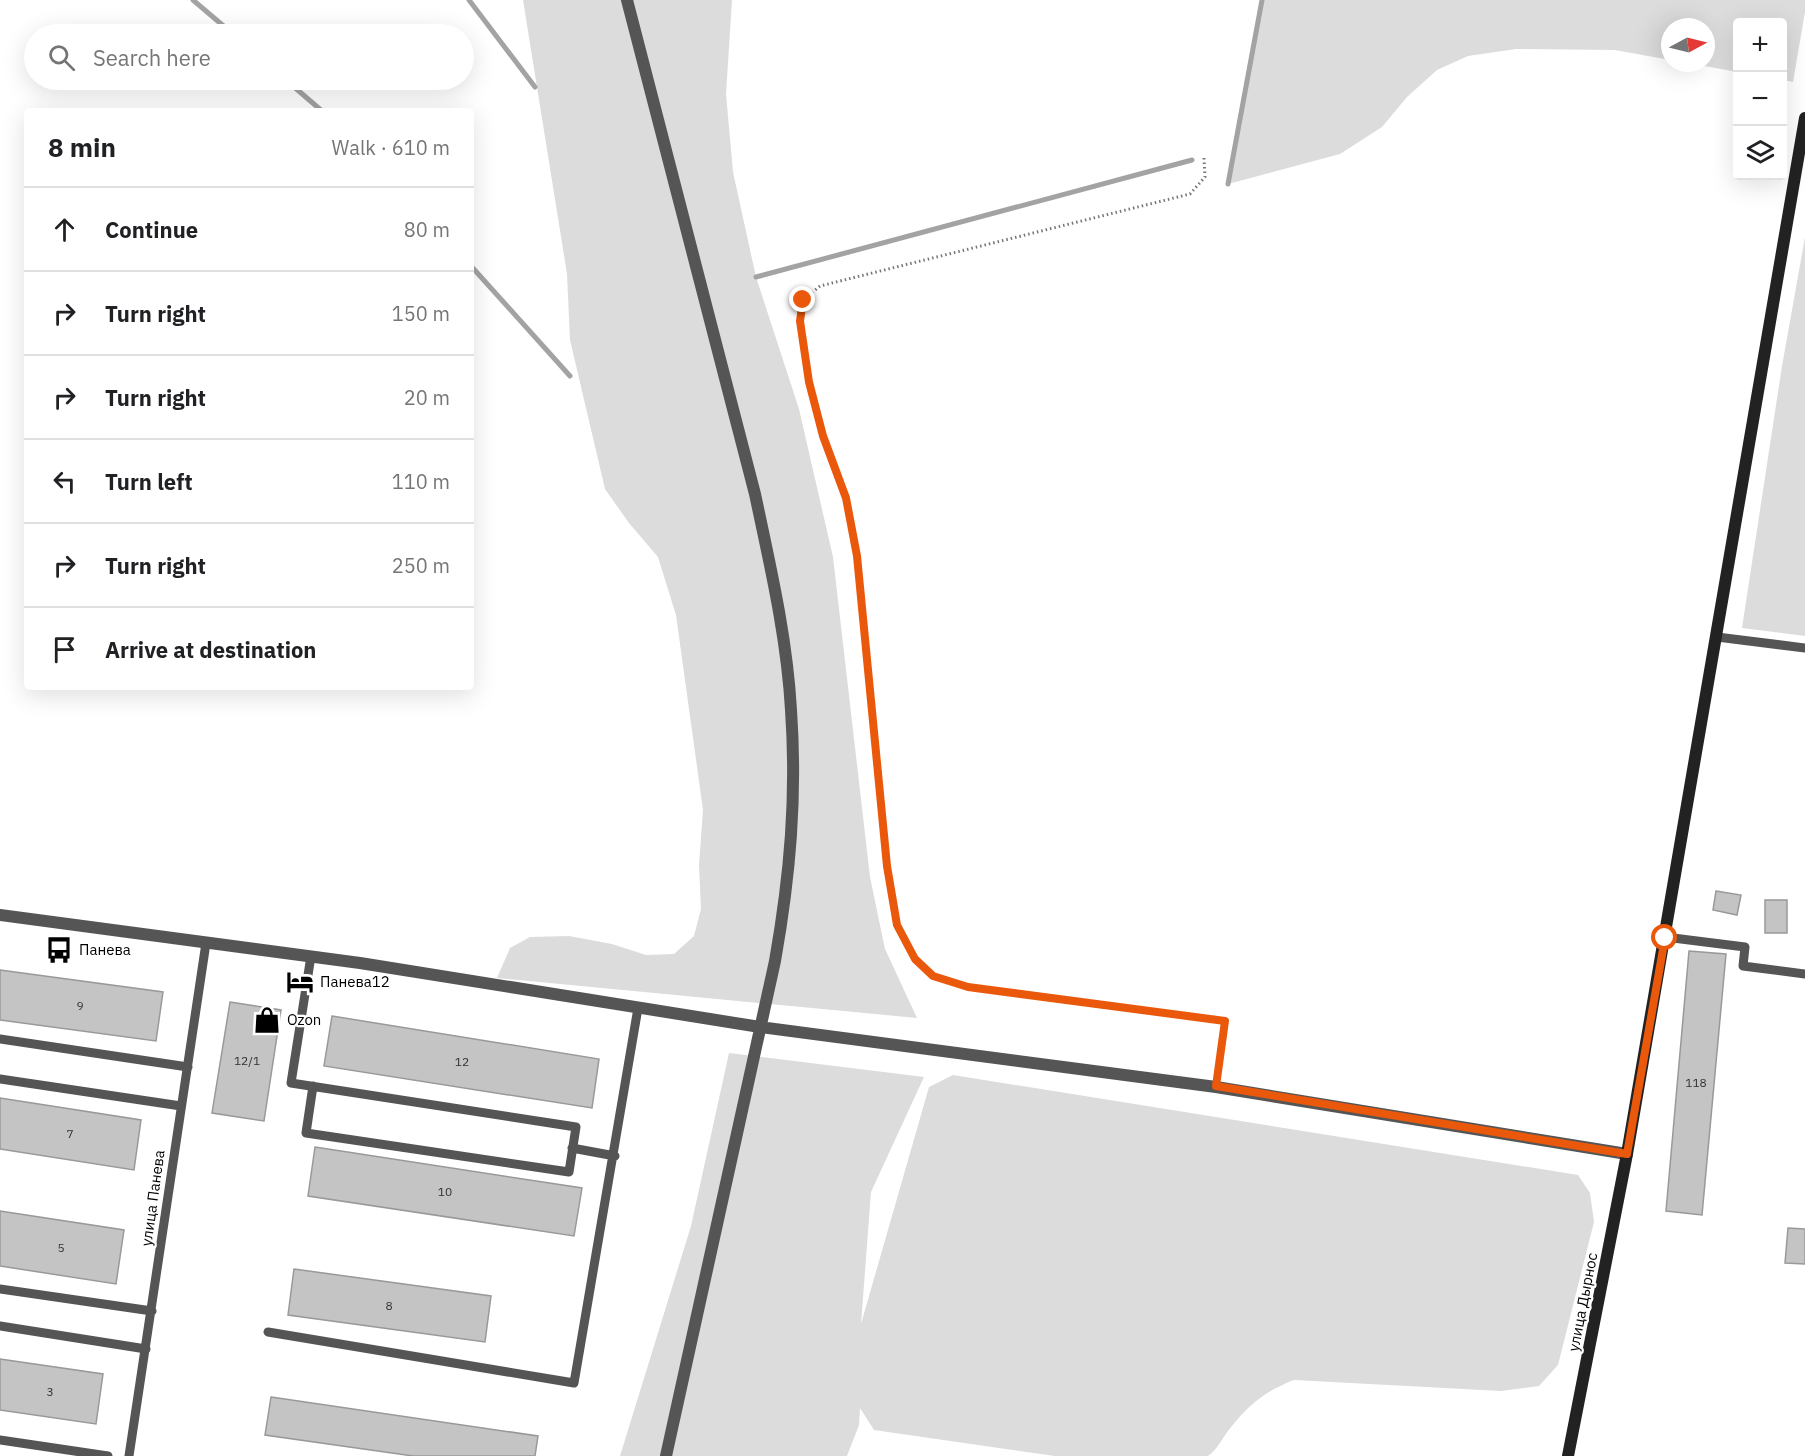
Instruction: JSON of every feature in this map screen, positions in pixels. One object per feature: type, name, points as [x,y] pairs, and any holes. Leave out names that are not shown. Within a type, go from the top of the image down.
[{"type":"main road","name":"улица Дырнос","points":[[1568,1456],[1627,1154],[1805,118]]},
{"type":"street","points":[[627,0],[755,494],[783,642],[791,709],[793,766],[787,895],[775,961],[666,1456]]},
{"type":"street","points":[[0,915],[311,956],[760,1027],[1216,1086],[1627,1154]]},
{"type":"lane","points":[[1717,637],[1805,648]]},
{"type":"lane","points":[[1665,938],[1745,947],[1743,966],[1805,974]]},
{"type":"lane","name":"улица Панева","points":[[129,1456],[206,943]]},
{"type":"lane","points":[[311,956],[291,1083],[313,1086],[576,1127],[569,1172],[306,1133],[313,1086]]},
{"type":"lane","points":[[268,1332],[574,1383],[615,1156],[638,1008]]},
{"type":"lane","points":[[0,1039],[188,1067]]},
{"type":"lane","points":[[0,1079],[182,1106]]},
{"type":"lane","points":[[572,1148],[615,1156]]},
{"type":"lane","points":[[0,1289],[152,1311]]},
{"type":"lane","points":[[0,1326],[146,1349]]},
{"type":"lane","points":[[0,1440],[108,1456]]},
{"type":"path","points":[[1204,158],[1205,177],[1190,194],[820,286],[803,300],[800,321],[809,382],[823,436],[846,498],[857,556],[887,866],[897,925],[915,959],[933,976],[968,987],[1225,1021],[1216,1086]]},
{"type":"shaded area","points":[[523,0],[732,0],[726,94],[733,172],[756,277],[799,409],[833,557],[870,877],[885,949],[917,1018],[497,978],[510,948],[530,937],[569,936],[612,944],[646,955],[674,954],[694,936],[701,909],[699,865],[703,810],[676,615],[658,557],[629,523],[605,489],[570,340],[567,274]]},
{"type":"shaded area","points":[[1262,0],[1805,0],[1793,82],[1787,81],[1787,18],[1733,18],[1733,71],[1715,68],[1715,18],[1661,18],[1661,58],[1615,50],[1516,49],[1468,56],[1437,70],[1407,97],[1382,127],[1340,154],[1228,184]]},
{"type":"shaded area","points":[[1805,237],[1805,636],[1742,628],[1782,366]]},
{"type":"shaded area","points":[[729,1053],[924,1077],[871,1192],[861,1324],[929,1087],[953,1075],[1578,1175],[1590,1193],[1594,1222],[1558,1365],[1539,1386],[1501,1391],[1294,1380],[1265,1394],[1250,1407],[1208,1456],[1055,1456],[874,1430],[860,1408],[859,1425],[847,1456],[620,1456],[691,1226]]},
{"type":"building","points":[[1716,891],[1741,895],[1737,915],[1713,910]]},
{"type":"building","points":[[1765,900],[1787,900],[1787,933],[1765,933]]},
{"type":"building","points":[[1689,951],[1726,954],[1702,1215],[1666,1211]]},
{"type":"building","points":[[0,970],[163,992],[156,1041],[0,1020]]},
{"type":"building","points":[[230,1002],[281,1010],[264,1121],[212,1113]]},
{"type":"building","points":[[332,1016],[599,1059],[592,1108],[324,1066]]},
{"type":"building","points":[[0,1098],[141,1120],[134,1170],[0,1149]]},
{"type":"building","points":[[315,1147],[582,1188],[574,1236],[308,1196]]},
{"type":"building","points":[[0,1211],[124,1230],[116,1284],[0,1266]]},
{"type":"building","points":[[1788,1228],[1805,1229],[1805,1264],[1785,1263]]},
{"type":"building","points":[[294,1269],[491,1296],[485,1342],[288,1315]]},
{"type":"building","points":[[0,1359],[103,1374],[96,1424],[0,1410]]},
{"type":"building","points":[[271,1397],[538,1436],[535,1456],[413,1456],[265,1435]]},
{"type":"waterway","points":[[193,0],[221,24]]},
{"type":"waterway","points":[[469,0],[535,87]]},
{"type":"waterway","points":[[1228,184],[1262,0]]},
{"type":"waterway","points":[[298,90],[319,108]]},
{"type":"waterway","points":[[756,277],[1192,160]]},
{"type":"waterway","points":[[474,269],[570,376]]},
{"type":"place","name":"Панева","points":[[59,950]]},
{"type":"place","name":"Панева12","points":[[300,982]]},
{"type":"place","name":"Ozon","points":[[267,1020]]},
{"type":"route","points":[[803,300],[800,321],[809,382],[823,436],[846,498],[857,556],[887,866],[897,925],[915,959],[933,976],[968,987],[1225,1021],[1216,1086],[1627,1154],[1665,938]]}]
